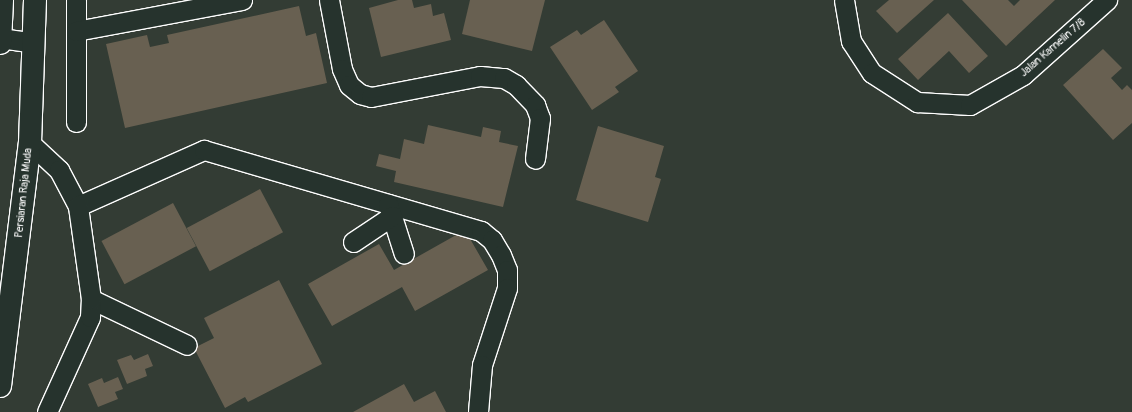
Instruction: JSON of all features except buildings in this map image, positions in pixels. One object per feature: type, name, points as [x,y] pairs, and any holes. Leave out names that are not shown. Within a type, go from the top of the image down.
[{"type":"main road","points":[[0,43],[2,0]]},
{"type":"main road","name":"Persiaran Raja Muda","points":[[0,386],[30,143],[35,0]]},
{"type":"street","points":[[76,0],[76,122]]},
{"type":"street","points":[[76,30],[242,0]]},
{"type":"street","points":[[329,0],[342,68],[349,86],[360,94],[371,97],[480,76],[504,78],[516,85],[535,105],[540,118],[535,159]]},
{"type":"street","name":"Jalan Karnelin 7/8","points":[[844,0],[851,41],[872,74],[917,102],[970,105],[1024,75],[1107,0]]},
{"type":"street","points":[[0,38],[34,43]]},
{"type":"street","points":[[30,143],[59,170],[78,206],[91,299],[90,317],[47,412]]},
{"type":"street","points":[[78,206],[204,150],[390,210],[481,231],[492,240],[501,255],[507,270],[507,288],[482,365],[478,412]]},
{"type":"street","points":[[353,242],[390,210]]},
{"type":"street","points":[[390,210],[404,254]]},
{"type":"street","points":[[91,299],[187,345]]}]
